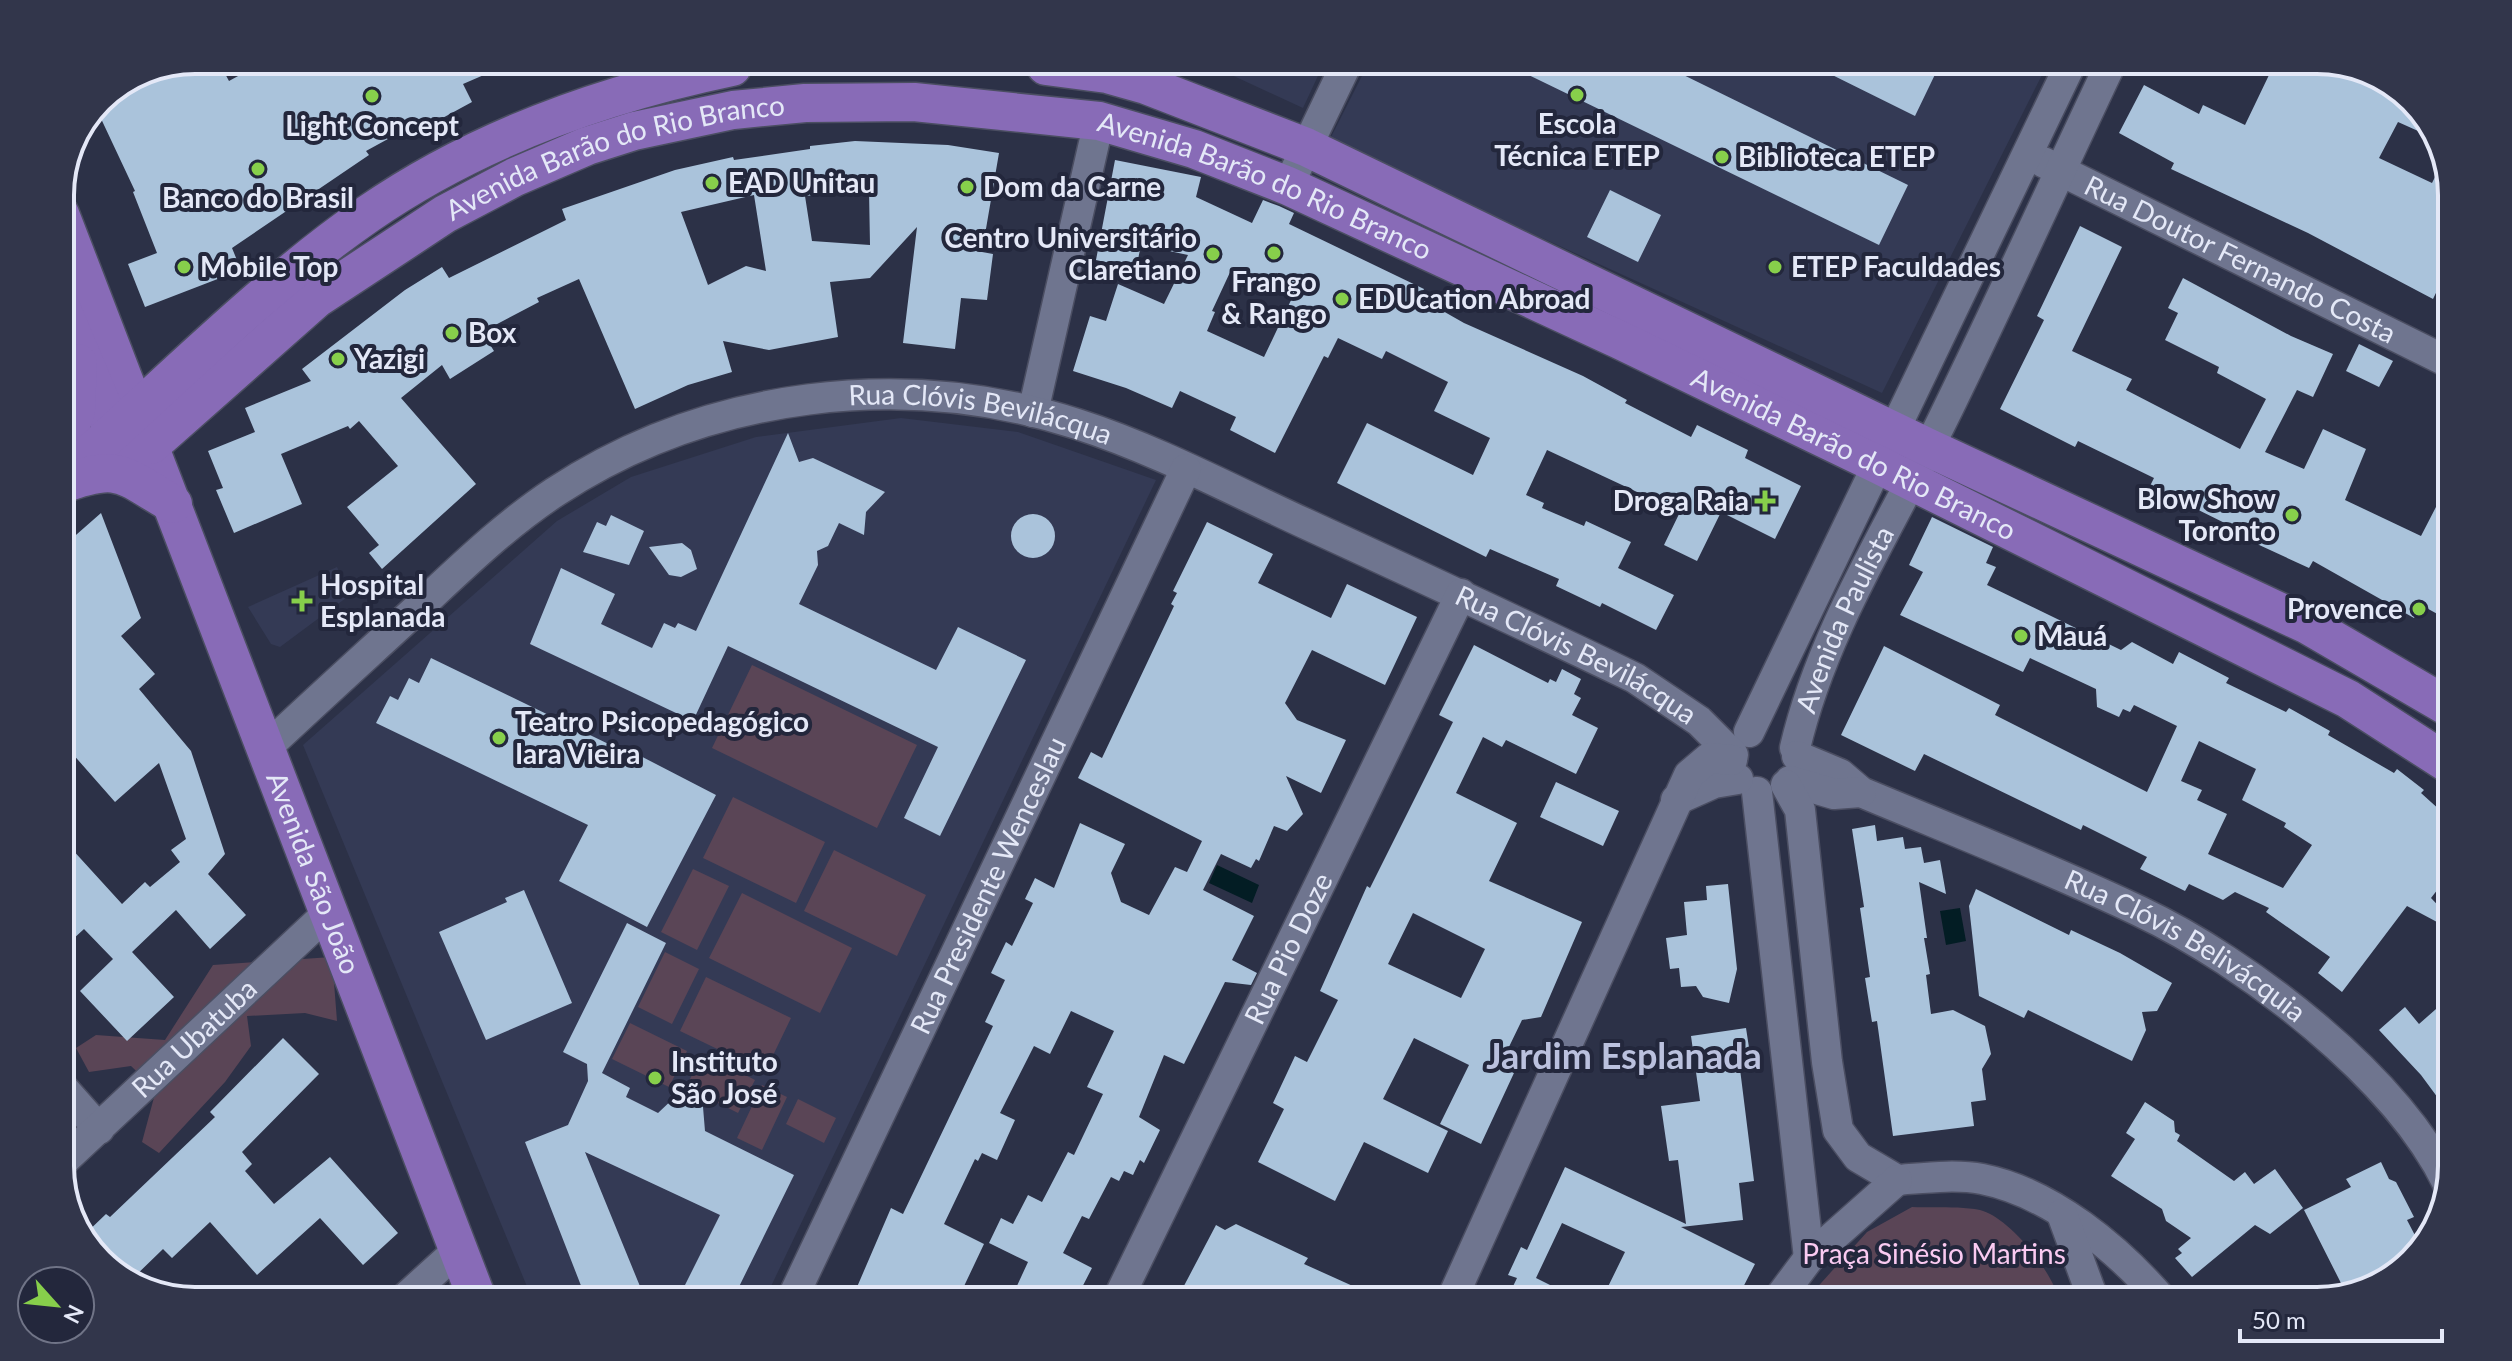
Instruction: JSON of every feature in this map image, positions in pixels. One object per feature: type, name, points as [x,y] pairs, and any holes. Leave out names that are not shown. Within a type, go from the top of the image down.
[{"type":"main road","name":"Avenida Barão do Rio Branco","points":[[74,470],[325,246],[416,184],[509,136],[617,94],[704,74]]},
{"type":"main road","name":"Avenida Barão do Rio Branco","points":[[1107,74],[1146,85],[1306,147],[2348,699],[2438,757]]},
{"type":"main road","name":"Avenida Barão do Rio Branco","points":[[151,445],[316,299],[445,214],[587,146],[634,131],[733,110],[805,103],[914,102],[1099,121],[1194,149],[1288,186],[1895,459],[1929,448],[2308,625],[2438,701]]},
{"type":"main road","name":"Avenida São João","points":[[74,258],[126,421]]},
{"type":"main road","name":"Avenida São João","points":[[74,338],[126,421],[151,445],[472,1287]]},
{"type":"main road","points":[[74,417],[78,348]]},
{"type":"main road","points":[[74,479],[90,474],[114,473],[134,478],[173,504]]},
{"type":"street","points":[[733,110],[740,96],[736,74]]},
{"type":"street","points":[[1288,186],[1342,74]]},
{"type":"street","name":"Avenida Paulista","points":[[1809,1258],[1764,765],[2027,154],[2066,74]]},
{"type":"street","points":[[1929,448],[2106,74]]},
{"type":"street","points":[[1033,412],[1099,121]]},
{"type":"street","name":"Rua Doutor Fernando Costa","points":[[2027,154],[2438,357]]},
{"type":"street","name":"Rua Clóvis Bevilácqua","points":[[265,749],[509,523],[559,489],[671,430],[794,400],[854,395],[973,401],[1077,424],[1186,469],[1461,594],[1635,678],[1764,765]]},
{"type":"street","name":"Avenida Paulista","points":[[1764,765],[1806,702],[1834,635],[1895,459]]},
{"type":"street","name":"Rua Presidente Wenceslau","points":[[798,1287],[1186,469]]},
{"type":"street","name":"Rua Pio Doze","points":[[1124,1287],[1461,594]]},
{"type":"street","points":[[1457,1287],[1676,800],[1695,767],[1709,758],[1764,765],[1800,810],[1827,1062],[1838,1130],[1858,1157],[1897,1180],[1984,1179],[2035,1199],[2062,1214],[2135,1269],[2151,1287]]},
{"type":"street","name":"Rua Clóvis Belivácquia","points":[[1764,765],[1840,774],[1861,792],[2140,912],[2200,944],[2310,1022],[2372,1079],[2438,1165]]},
{"type":"street","name":"Rua Ubatuba","points":[[74,1151],[329,912]]},
{"type":"street","points":[[74,1101],[99,1129]]},
{"type":"street","points":[[1787,1287],[1809,1258],[1897,1180]]},
{"type":"street","points":[[2062,1214],[2089,1287]]},
{"type":"street","points":[[417,1287],[457,1251]]},
{"type":"shaded area","points":[[1229,74],[1319,74],[1303,108]]},
{"type":"shaded area","name":"ETEP Faculdades","points":[[1363,74],[2042,74],[1882,393],[1329,141]]},
{"type":"shaded area","name":"Instituto São José","points":[[901,418],[1018,432],[1156,480],[771,1287],[527,1287],[303,745],[557,521],[631,477],[756,437]]},
{"type":"shaded area","name":"Hospital Esplanada","points":[[337,567],[350,595],[280,647],[271,644],[248,607]]},
{"type":"shaded area","points":[[1217,865],[1259,885],[1252,903],[1209,883]]},
{"type":"shaded area","points":[[1960,908],[1966,941],[1946,945],[1940,911]]},
{"type":"green space","points":[[752,665],[917,745],[877,828],[712,748]]},
{"type":"green space","points":[[733,797],[825,842],[796,903],[703,858]]},
{"type":"green space","points":[[834,850],[926,895],[897,956],[804,911]]},
{"type":"green space","points":[[693,869],[729,886],[697,950],[661,932]]},
{"type":"green space","points":[[742,893],[852,948],[820,1013],[709,958]]},
{"type":"green space","points":[[665,952],[699,969],[672,1024],[638,1007]]},
{"type":"green space","points":[[332,957],[337,1021],[305,1013],[247,1016],[251,1046],[225,1082],[159,1153],[142,1142],[156,1090],[131,1066],[89,1072],[76,1048],[96,1035],[165,1040],[213,965]]},
{"type":"green space","points":[[706,977],[791,1018],[765,1072],[680,1031]]},
{"type":"green space","points":[[630,1023],[687,1051],[669,1087],[612,1059]]},
{"type":"green space","points":[[703,1053],[755,1080],[738,1113],[686,1087]]},
{"type":"green space","points":[[762,1085],[787,1097],[762,1150],[737,1138]]},
{"type":"green space","points":[[798,1099],[836,1118],[824,1143],[786,1124]]},
{"type":"green space","name":"Praça Sinésio Martins","points":[[1912,1207],[1980,1210],[2004,1223],[2016,1234],[2054,1287],[1818,1287],[1867,1232]]},
{"type":"building","points":[[225,74],[229,81],[242,74],[486,74],[463,84],[472,102],[426,127],[419,122],[366,151],[369,155],[232,248],[241,270],[145,307],[128,264],[157,253],[135,191],[101,120],[128,94],[172,76]]},
{"type":"building","points":[[1527,74],[1681,74],[1908,185],[1879,245]]},
{"type":"building","points":[[1830,74],[1935,74],[1915,116]]},
{"type":"building","points":[[2317,74],[2348,78],[2384,94],[2418,128],[2420,132],[2398,122],[2379,158],[2432,183],[2436,174],[2438,289],[2433,299],[2308,233],[2171,169],[2174,163],[2119,133],[2144,85],[2199,114],[2203,105],[2245,125],[2269,75]]},
{"type":"building","points":[[855,141],[948,145],[999,153],[982,252],[993,254],[987,300],[961,298],[955,349],[903,343],[917,227],[870,278],[830,282],[838,337],[769,350],[723,341],[732,372],[688,385],[635,409],[579,279],[537,298],[539,302],[482,332],[494,351],[450,379],[442,365],[401,398],[476,484],[382,569],[369,553],[379,545],[347,507],[398,466],[359,421],[350,429],[348,426],[281,454],[302,504],[234,533],[216,490],[223,488],[208,451],[255,432],[245,408],[311,381],[302,369],[405,290],[442,267],[449,278],[566,220],[562,209],[675,170],[733,157],[734,160],[810,149],[810,146]],"holes":[[[869,190],[870,245],[812,241],[805,196]],[[754,195],[766,271],[746,266],[708,285],[681,212]]]},
{"type":"building","points":[[1115,160],[1201,177],[1196,197],[1252,223],[1263,200],[1294,213],[1289,224],[1424,289],[1420,298],[1464,323],[1583,376],[1627,400],[1625,403],[1691,437],[1697,425],[1748,450],[1745,458],[1801,486],[1775,539],[1721,512],[1697,561],[1664,545],[1680,512],[1547,450],[1526,495],[1544,503],[1542,508],[1584,526],[1586,521],[1631,542],[1618,568],[1674,595],[1656,630],[1602,603],[1600,607],[1556,586],[1559,579],[1490,549],[1486,557],[1337,483],[1367,423],[1473,475],[1490,438],[1434,411],[1448,382],[1386,351],[1382,359],[1338,338],[1328,358],[1324,356],[1275,453],[1230,430],[1236,417],[1180,391],[1172,408],[1126,388],[1073,371],[1090,316],[1106,321],[1118,284],[1164,304],[1188,255],[1141,245],[1136,269],[1096,260]],"holes":[[[1232,268],[1293,296],[1264,357],[1207,331],[1215,312],[1212,311]]]},
{"type":"building","points":[[1610,190],[1661,215],[1638,262],[1587,237]]},
{"type":"building","points":[[2080,226],[2122,247],[2072,351],[2132,379],[2126,390],[2240,449],[2266,399],[2217,373],[2219,367],[2165,340],[2178,313],[2168,308],[2183,278],[2291,336],[2333,354],[2313,397],[2297,390],[2265,452],[2304,469],[2323,429],[2366,449],[2345,500],[2421,536],[2438,503],[2438,614],[2421,605],[2414,618],[2313,561],[2309,568],[2257,544],[2259,540],[2150,486],[2154,478],[2078,441],[2075,447],[2000,409],[2044,320],[2037,316]]},
{"type":"building","points":[[2359,344],[2393,361],[2379,387],[2346,371]]},
{"type":"building","points":[[788,433],[799,462],[813,458],[885,492],[866,512],[864,535],[839,523],[828,546],[817,551],[818,565],[799,604],[936,670],[958,627],[1026,660],[940,836],[904,818],[938,747],[728,646],[693,721],[530,644],[561,568],[615,594],[601,624],[652,648],[664,623],[675,628],[678,623],[696,631]]},
{"type":"building","points":[[101,513],[141,618],[121,636],[155,674],[139,689],[191,751],[225,854],[208,874],[246,915],[210,949],[176,910],[132,952],[174,997],[127,1041],[80,991],[113,959],[84,929],[74,938],[74,851],[122,904],[145,882],[150,887],[180,862],[171,850],[186,839],[159,763],[115,802],[74,755],[74,537]]},
{"type":"building","points":[[1033,514],[1049,520],[1055,536],[1049,552],[1033,558],[1017,552],[1011,536],[1017,520]]},
{"type":"building","points":[[611,515],[644,531],[629,565],[583,552],[597,522],[606,526]]},
{"type":"building","points":[[1932,517],[1993,547],[1986,563],[1996,567],[1987,585],[2121,650],[2132,642],[2173,664],[2179,652],[2229,678],[2226,683],[2286,712],[2289,708],[2330,731],[2328,735],[2394,773],[2397,769],[2424,790],[2421,793],[2438,808],[2438,889],[2431,898],[2438,905],[2438,923],[2407,906],[2342,992],[2318,973],[2330,957],[2266,912],[2269,908],[2235,892],[2223,900],[2189,884],[2185,891],[2140,869],[2147,857],[2083,825],[2081,830],[1924,754],[1915,771],[1841,735],[1884,646],[2000,705],[1995,715],[2147,792],[2177,726],[2134,705],[2130,712],[2123,709],[2119,717],[2097,707],[2096,689],[2030,658],[2023,672],[1900,615],[1923,572],[1909,565]],"holes":[[[2199,741],[2256,769],[2242,800],[2286,823],[2284,827],[2312,845],[2283,888],[2208,854],[2227,814],[2197,800],[2202,790],[2181,781]]]},
{"type":"building","points":[[1207,522],[1273,554],[1258,583],[1331,618],[1347,584],[1417,617],[1385,685],[1312,650],[1285,703],[1297,720],[1346,740],[1321,793],[1286,776],[1303,814],[1287,831],[1274,826],[1259,861],[1256,859],[1251,868],[1221,854],[1203,890],[1254,916],[1232,960],[1257,973],[1251,985],[1225,982],[1184,1064],[1164,1055],[1139,1117],[1160,1130],[1144,1163],[1140,1160],[1133,1175],[1124,1171],[1119,1181],[1111,1177],[1089,1219],[1082,1216],[1063,1253],[1092,1268],[1082,1287],[1016,1287],[1028,1262],[989,1243],[1001,1218],[1013,1224],[1028,1195],[1042,1202],[1068,1152],[1074,1155],[1103,1094],[1087,1087],[1114,1031],[1071,1011],[1050,1054],[1034,1046],[1000,1113],[1015,1120],[997,1160],[982,1153],[978,1161],[975,1159],[944,1224],[984,1244],[964,1287],[857,1287],[891,1208],[903,1214],[993,1026],[985,1022],[1005,980],[991,973],[1006,942],[1012,946],[1033,903],[1025,899],[1035,878],[1054,888],[1080,823],[1125,844],[1111,873],[1121,902],[1149,915],[1175,867],[1187,872],[1202,841],[1078,778],[1091,752],[1102,758],[1174,606],[1171,604],[1177,593],[1173,591]]},
{"type":"building","points":[[682,543],[691,550],[697,569],[681,577],[669,575],[649,547]]},
{"type":"building","points":[[1474,645],[1548,683],[1550,679],[1556,682],[1562,669],[1581,679],[1574,694],[1581,698],[1572,715],[1598,728],[1576,774],[1506,740],[1502,747],[1483,737],[1456,793],[1517,823],[1489,881],[1582,922],[1541,1017],[1522,1020],[1506,1053],[1520,1060],[1481,1144],[1440,1124],[1469,1065],[1414,1038],[1383,1099],[1448,1131],[1428,1173],[1364,1142],[1335,1201],[1258,1162],[1284,1109],[1273,1103],[1295,1056],[1307,1062],[1338,1000],[1320,991],[1367,886],[1370,888],[1453,722],[1439,715]],"holes":[[[1413,913],[1485,949],[1461,998],[1388,964]]]},
{"type":"building","points":[[431,658],[625,752],[627,749],[716,795],[647,927],[559,881],[588,825],[376,723],[390,696],[398,700],[409,678],[419,683]]},
{"type":"building","points":[[1556,782],[1619,811],[1603,846],[1540,817]]},
{"type":"building","points":[[1875,825],[1877,841],[1903,837],[1905,849],[1921,847],[1924,863],[1940,860],[1946,894],[1919,882],[1930,974],[1926,975],[1931,1014],[1953,1010],[1985,1026],[1991,1054],[1982,1069],[1986,1100],[1971,1102],[1974,1126],[1893,1136],[1877,1021],[1872,1022],[1865,978],[1870,977],[1860,908],[1864,907],[1852,829]]},
{"type":"building","points":[[1728,884],[1737,969],[1729,1003],[1703,997],[1696,986],[1681,987],[1679,968],[1670,969],[1666,938],[1687,935],[1684,902],[1707,900],[1706,886]]},
{"type":"building","points":[[1976,889],[2069,935],[2071,930],[2120,953],[2172,983],[2157,1011],[2142,1012],[2146,1030],[2132,1061],[2028,1010],[2024,1018],[1979,996],[1969,906]]},
{"type":"building","points":[[524,890],[572,1003],[486,1040],[439,932],[507,902],[505,898]]},
{"type":"building","points":[[627,923],[666,943],[602,1073],[630,1088],[626,1097],[658,1113],[676,1096],[692,1097],[703,1107],[705,1131],[794,1175],[739,1287],[684,1287],[720,1215],[585,1152],[640,1287],[582,1287],[525,1142],[568,1125],[588,1081],[587,1064],[563,1052]]},
{"type":"building","points":[[2405,1007],[2419,1024],[2438,1007],[2438,1098],[2379,1030]]},
{"type":"building","points":[[1746,1028],[1752,1067],[1740,1069],[1754,1181],[1739,1183],[1743,1220],[1681,1227],[1755,1264],[1743,1287],[1608,1287],[1625,1252],[1562,1223],[1536,1278],[1554,1287],[1513,1287],[1517,1278],[1508,1275],[1521,1247],[1527,1250],[1565,1167],[1686,1224],[1678,1160],[1669,1161],[1661,1106],[1700,1101],[1691,1036]]},
{"type":"building","points":[[283,1038],[319,1074],[242,1152],[252,1164],[245,1171],[274,1204],[330,1157],[398,1233],[363,1265],[320,1218],[257,1275],[210,1222],[172,1258],[163,1249],[139,1272],[128,1267],[104,1246],[91,1228],[106,1214],[110,1217],[215,1117],[210,1112]]},
{"type":"building","points":[[2145,1102],[2174,1121],[2175,1132],[2180,1135],[2177,1141],[2234,1181],[2245,1172],[2254,1184],[2275,1169],[2303,1208],[2270,1234],[2255,1225],[2192,1277],[2175,1258],[2182,1253],[2178,1249],[2191,1238],[2166,1221],[2162,1209],[2111,1176],[2135,1139],[2126,1133]]},
{"type":"building","points":[[2381,1162],[2389,1179],[2396,1182],[2414,1217],[2407,1220],[2415,1236],[2391,1262],[2363,1278],[2342,1284],[2304,1210],[2351,1187],[2346,1179]]},
{"type":"building","points":[[1236,1224],[1308,1258],[1304,1264],[1355,1287],[1183,1287],[1216,1225],[1225,1230]]},
{"type":"place","name":"Escola Técnica ETEP","points":[[1577,95]]},
{"type":"place","name":"Light Concept","points":[[372,96]]},
{"type":"place","name":"Biblioteca ETEP","points":[[1722,157]]},
{"type":"place","name":"Banco do Brasil","points":[[258,169]]},
{"type":"place","name":"EAD Unitau","points":[[712,183]]},
{"type":"place","name":"Dom da Carne","points":[[967,187]]},
{"type":"place","name":"Frango & Rango","points":[[1274,253]]},
{"type":"place","name":"Centro Universitário Claretiano","points":[[1213,254]]},
{"type":"place","name":"Mobile Top","points":[[184,267]]},
{"type":"place","name":"ETEP Faculdades","points":[[1775,267]]},
{"type":"place","name":"EDUcation Abroad","points":[[1342,299]]},
{"type":"place","name":"Box","points":[[452,333]]},
{"type":"place","name":"Yazigi","points":[[338,359]]},
{"type":"place","name":"Droga Raia","points":[[1765,501]]},
{"type":"place","name":"Blow Show Toronto","points":[[2292,515]]},
{"type":"place","name":"Hospital Esplanada","points":[[302,601]]},
{"type":"place","name":"Provence","points":[[2419,609]]},
{"type":"place","name":"Mauá","points":[[2021,636]]},
{"type":"place","name":"Teatro Psicopedagógico Iara Vieira","points":[[499,738]]},
{"type":"place","name":"Instituto São José","points":[[655,1078]]},
{"type":"district","name":"Jardim Esplanada","points":[[1624,1056]]}]
